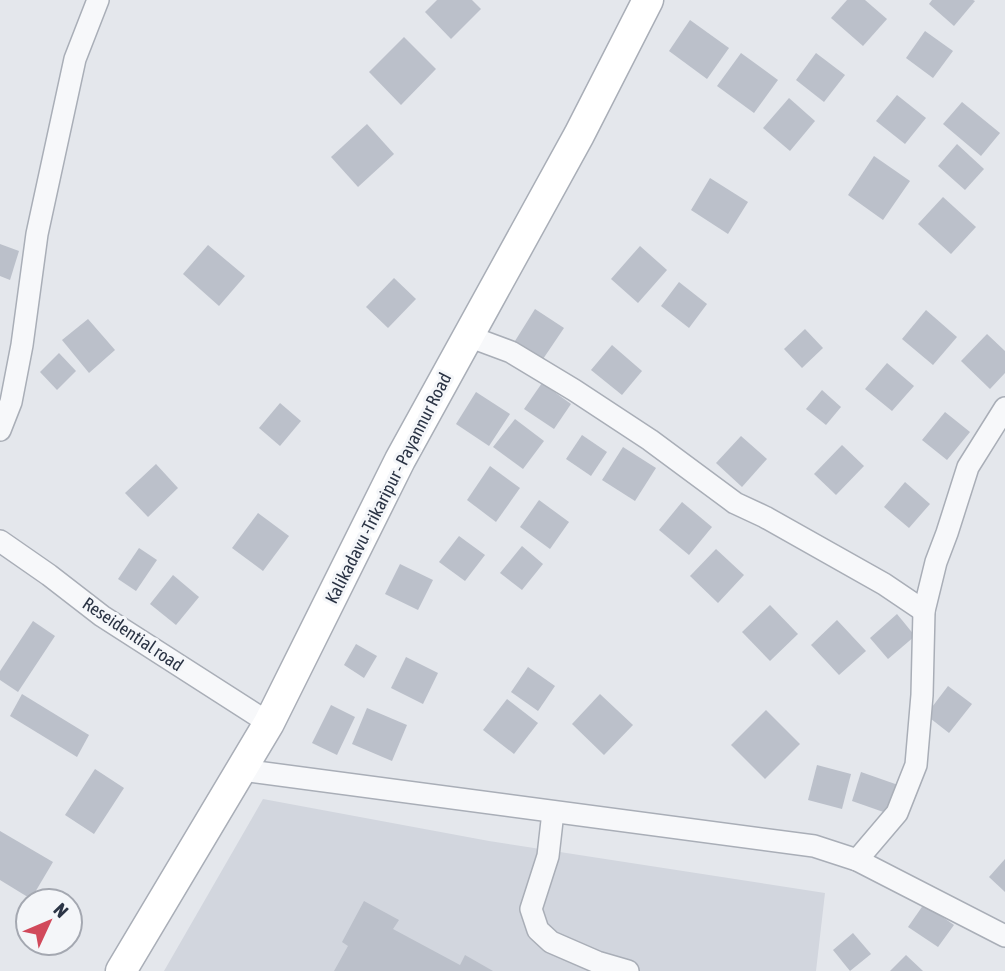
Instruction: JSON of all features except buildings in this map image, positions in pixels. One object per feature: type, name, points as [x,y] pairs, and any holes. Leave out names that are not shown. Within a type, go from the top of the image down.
[{"type":"main road","name":"Kalikadavu -Trikaripur - Payannur Road","points":[[121,971],[269,723],[400,460],[579,135],[648,0]]},
{"type":"street","points":[[0,430],[11,402],[22,345],[37,234],[75,59],[99,0]]},
{"type":"street","points":[[468,336],[511,352],[650,440],[735,503],[884,584],[924,611]]},
{"type":"street","points":[[857,860],[897,813],[916,765],[922,695],[924,611],[936,562],[968,467],[1005,408]]},
{"type":"street","name":"Reseidential road","points":[[0,541],[102,616],[269,723]]},
{"type":"street","points":[[242,770],[814,846],[857,860],[1005,936]]},
{"type":"street","points":[[553,812],[548,856],[531,909],[538,930],[551,942],[597,962],[628,971]]},
{"type":"shaded area","points":[[263,799],[489,841],[825,893],[816,971],[164,971]]}]
